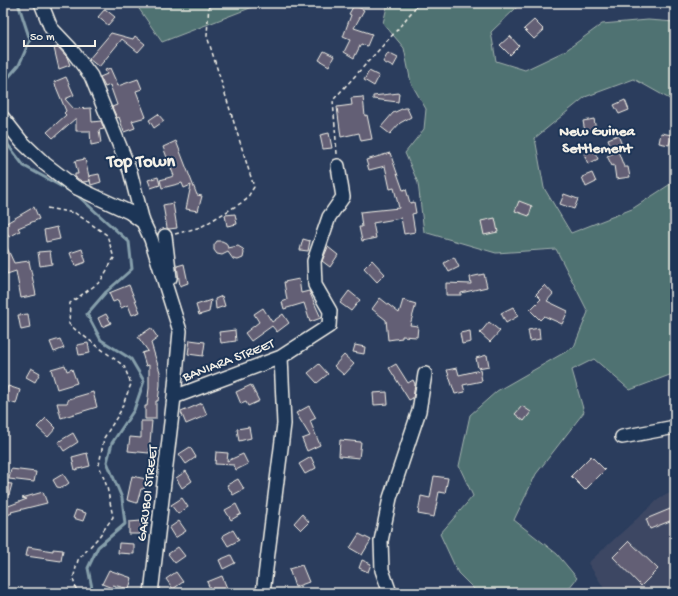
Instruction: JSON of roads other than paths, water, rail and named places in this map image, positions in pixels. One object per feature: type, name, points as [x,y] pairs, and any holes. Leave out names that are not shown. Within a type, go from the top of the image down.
[{"type":"street","points":[[41,3],[51,28],[70,48],[91,76],[130,171],[142,222],[151,239],[180,331]]},
{"type":"street","points":[[3,118],[21,140],[45,164],[75,187],[128,212],[142,222]]},
{"type":"street","name":"BANIARA STREET","points":[[174,397],[281,357],[329,326],[330,311],[315,285],[314,261],[329,217],[343,197],[338,166]]},
{"type":"street","points":[[165,236],[180,331]]},
{"type":"street","name":"GARUBOI STREET","points":[[151,593],[174,397],[180,331]]},
{"type":"street","points":[[263,593],[284,424],[281,357]]},
{"type":"street","points":[[390,593],[382,570],[381,541],[390,498],[419,411],[425,374]]},
{"type":"street","points":[[622,437],[675,427]]},
{"type":"waterway","points":[[3,104],[6,80],[19,65],[30,40],[18,3]]},
{"type":"waterway","points":[[5,129],[8,145],[24,166],[77,195],[129,242],[132,269],[106,292],[87,314],[101,340],[131,359],[144,381],[134,410],[112,443],[107,462],[122,498],[125,524],[98,547],[88,568],[93,593]]},
{"type":"district","name":"New Guinea Settlement","points":[[597,138]]},
{"type":"district","name":"Top Town","points":[[141,160]]}]
